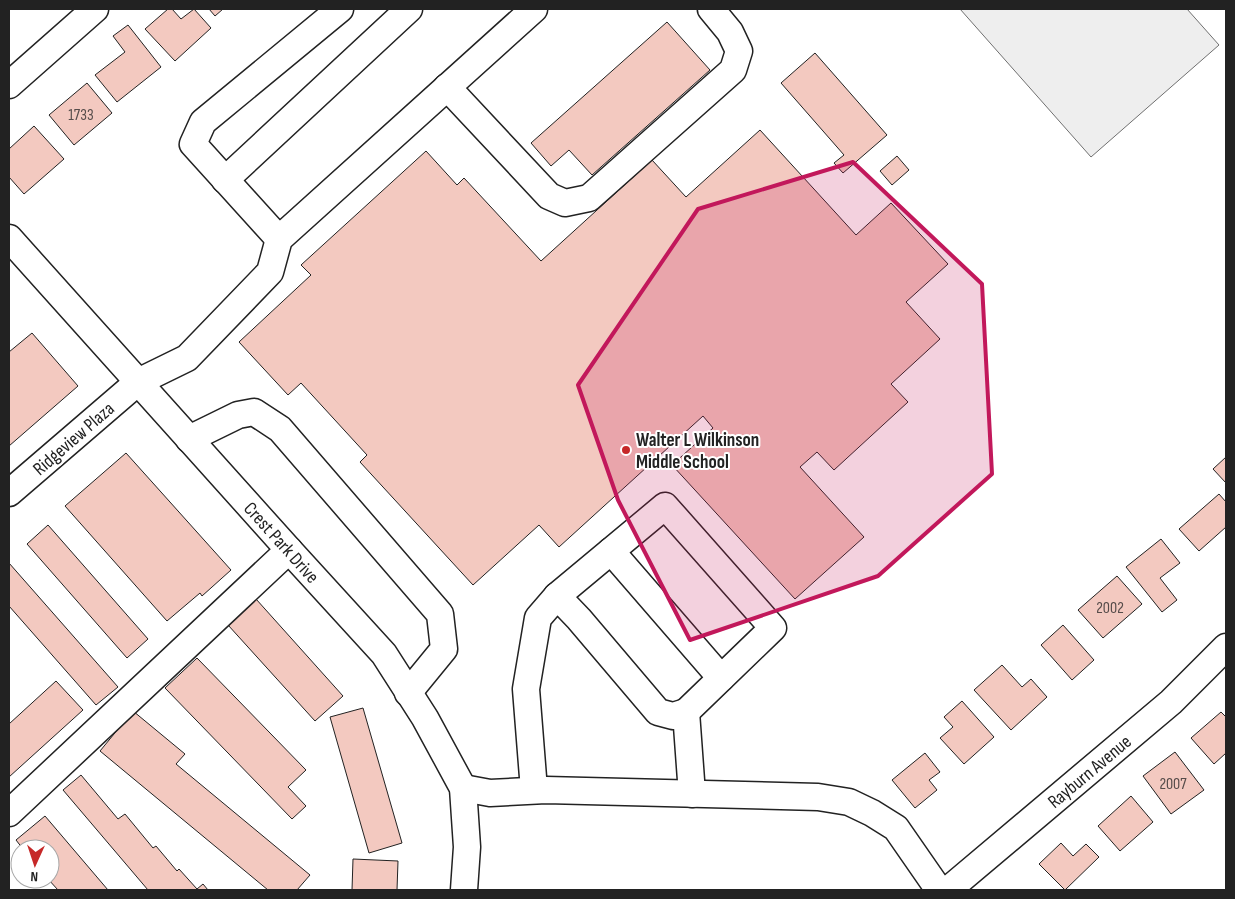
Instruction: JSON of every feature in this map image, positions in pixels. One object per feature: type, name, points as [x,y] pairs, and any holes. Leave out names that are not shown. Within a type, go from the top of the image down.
[{"type":"street","points":[[9,85],[95,9]]},
{"type":"street","points":[[340,9],[203,122],[193,144],[279,239],[534,9]]},
{"type":"street","points":[[226,180],[409,9]]},
{"type":"street","points":[[447,87],[549,196],[565,203],[589,198],[733,70],[739,51],[730,32],[711,9]]},
{"type":"street","name":"Crest Park Drive","points":[[9,238],[288,550],[384,654],[425,718],[463,788],[467,847],[464,890]]},
{"type":"street","name":"Ridgeview Plaza","points":[[9,493],[138,382],[187,358],[270,272],[279,239]]},
{"type":"street","points":[[189,439],[238,415],[254,412],[280,430],[415,584],[440,614],[444,649],[408,693]]},
{"type":"street","points":[[534,790],[526,689],[538,618],[557,596],[665,506],[773,628],[686,712],[673,716],[658,712],[580,619],[557,596]]},
{"type":"street","points":[[9,813],[288,550]]},
{"type":"street","points":[[611,551],[721,678]]},
{"type":"street","name":"Rayburn Avenue","points":[[948,890],[1172,702],[1226,647]]},
{"type":"street","points":[[686,712],[692,794]]},
{"type":"street","points":[[463,788],[490,793],[534,790],[818,797],[849,802],[872,813],[896,828],[940,890]]},
{"type":"highlighted area","points":[[853,162],[982,284],[992,474],[878,576],[690,640],[618,500],[578,385],[698,209]]},
{"type":"shaded area","points":[[960,9],[1187,9],[1219,45],[1091,157]]},
{"type":"building","points":[[168,9],[172,9],[181,19],[194,9],[211,28],[175,61],[145,29]]},
{"type":"building","points":[[209,9],[223,9],[215,16]]},
{"type":"building","points":[[667,22],[710,70],[592,175],[569,150],[551,166],[531,143]]},
{"type":"building","points":[[128,25],[161,67],[117,102],[95,75],[125,52],[113,36]]},
{"type":"building","points":[[815,53],[887,135],[843,173],[834,163],[844,155],[781,83]]},
{"type":"building","points":[[87,83],[112,113],[74,145],[49,115]]},
{"type":"building","points":[[34,126],[64,159],[24,194],[9,177],[9,149]]},
{"type":"building","points":[[760,130],[856,235],[891,203],[948,264],[906,302],[940,339],[891,384],[908,402],[834,470],[817,452],[800,467],[864,537],[795,599],[672,465],[713,428],[703,416],[559,547],[539,525],[473,585],[360,462],[367,455],[301,383],[288,395],[239,342],[311,275],[301,265],[426,151],[457,185],[464,178],[541,261],[652,160],[686,197]]},
{"type":"building","points":[[897,156],[909,170],[892,185],[880,171]]},
{"type":"building","points":[[32,333],[78,386],[9,446],[9,352]]},
{"type":"building","points":[[126,453],[231,570],[202,596],[200,593],[167,621],[65,506]]},
{"type":"building","points":[[1226,457],[1226,483],[1213,469]]},
{"type":"building","points":[[1219,494],[1226,502],[1226,527],[1199,551],[1179,529]]},
{"type":"building","points":[[48,525],[148,639],[127,658],[27,544]]},
{"type":"building","points":[[1161,539],[1180,563],[1160,578],[1177,600],[1162,612],[1126,567]]},
{"type":"building","points":[[9,563],[118,687],[96,705],[9,606]]},
{"type":"building","points":[[1117,576],[1142,604],[1103,638],[1078,610]]},
{"type":"building","points":[[256,599],[343,696],[315,721],[228,625]]},
{"type":"building","points":[[1063,625],[1094,660],[1072,680],[1041,645]]},
{"type":"building","points":[[197,658],[306,770],[288,787],[306,806],[292,819],[165,688]]},
{"type":"building","points":[[1002,665],[1022,687],[1031,679],[1047,697],[1011,730],[974,690]]},
{"type":"building","points":[[56,681],[83,710],[9,777],[9,724]]},
{"type":"building","points":[[962,701],[994,737],[964,764],[940,738],[953,727],[944,717]]},
{"type":"building","points":[[363,708],[402,843],[369,853],[330,717]]},
{"type":"building","points":[[133,711],[185,754],[176,764],[310,875],[297,890],[268,890],[100,751]]},
{"type":"building","points":[[1221,712],[1226,717],[1226,753],[1214,764],[1191,738]]},
{"type":"building","points":[[1175,752],[1204,790],[1171,814],[1143,776]]},
{"type":"building","points":[[925,753],[940,772],[929,780],[937,790],[915,808],[892,780]]},
{"type":"building","points":[[81,775],[118,819],[125,814],[153,848],[156,846],[177,871],[179,869],[197,889],[203,884],[208,890],[148,890],[63,790]]},
{"type":"building","points":[[1131,796],[1153,822],[1120,851],[1098,826]]},
{"type":"building","points":[[45,816],[108,890],[58,890],[60,889],[60,839],[17,839]]},
{"type":"building","points":[[1061,843],[1073,856],[1086,844],[1099,857],[1065,890],[1039,864]]},
{"type":"building","points":[[353,859],[398,861],[397,890],[352,890]]},
{"type":"place","name":"Walter L Wilkinson Middle School","points":[[626,450]]}]
